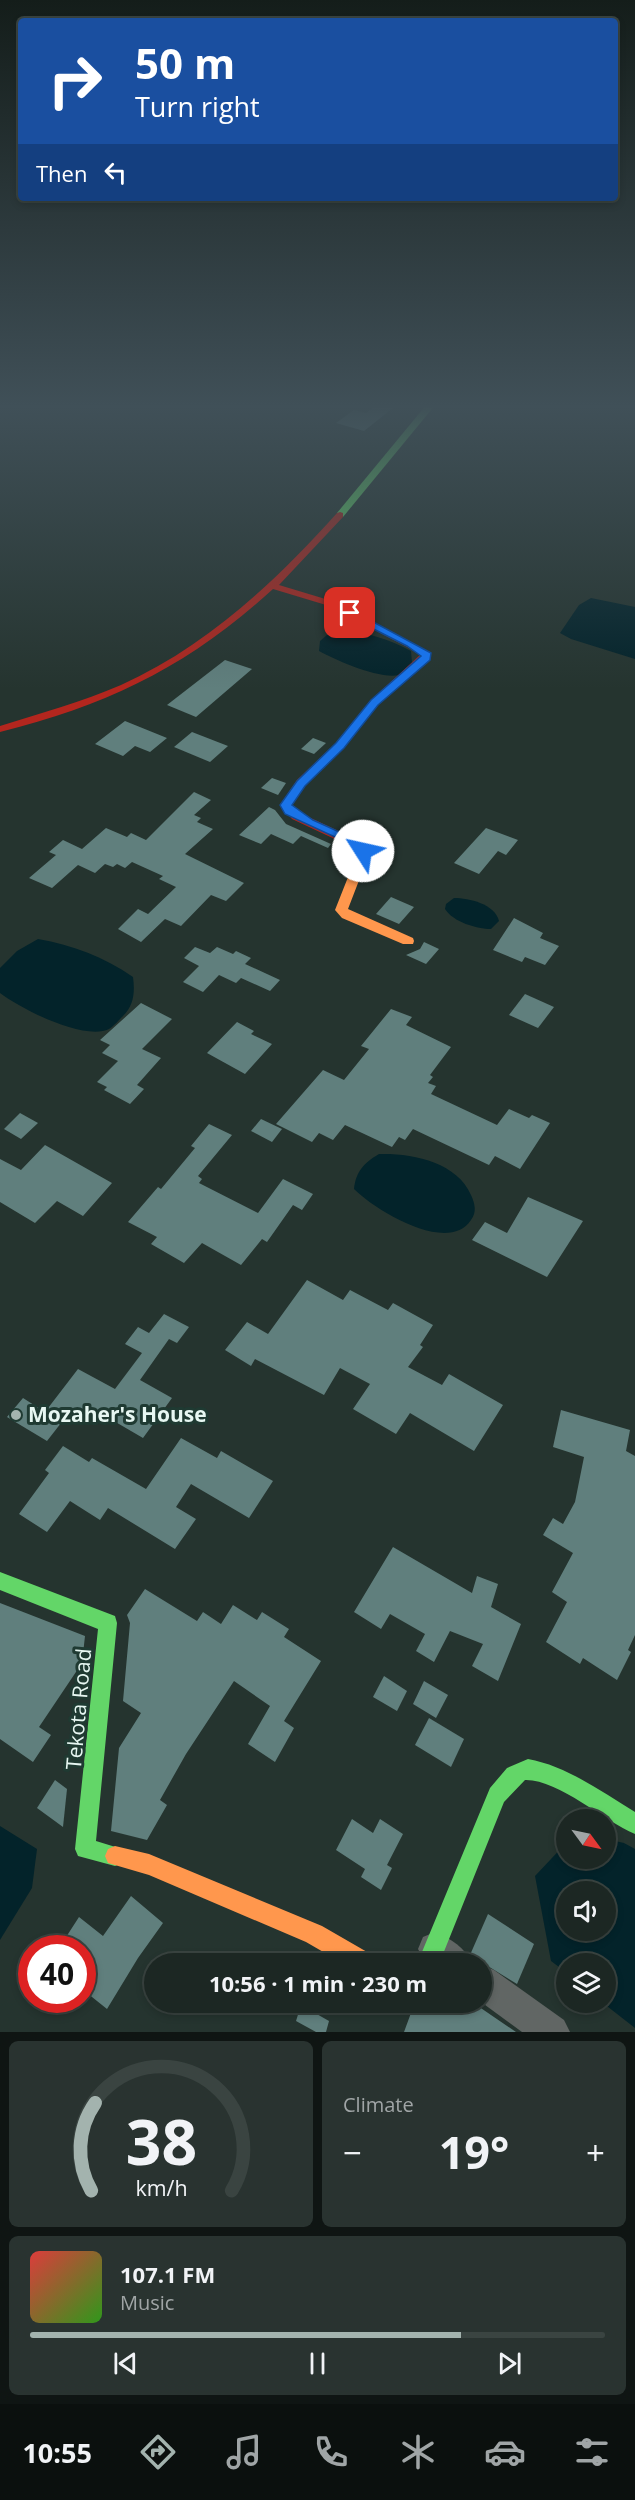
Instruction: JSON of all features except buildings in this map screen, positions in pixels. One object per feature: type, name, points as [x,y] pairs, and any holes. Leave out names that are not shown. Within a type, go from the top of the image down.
[{"type":"street","points":[[0,729],[74,706],[143,679],[216,634],[313,546],[353,499]]},
{"type":"street","points":[[270,585],[329,603],[426,653],[426,657],[418,665],[374,703],[340,745],[301,783],[286,805],[290,811],[303,819],[361,846],[362,857],[341,910],[346,915],[408,941]]},
{"type":"street","name":"Tekota Road","points":[[0,1581],[108,1623],[85,1849],[149,1865],[314,1934],[347,1953]]},
{"type":"street","points":[[442,1953],[497,1795],[516,1773],[528,1769],[563,1782],[635,1824]]},
{"type":"street","points":[[492,1989],[552,2032]]},
{"type":"water","points":[[591,598],[635,607],[635,659],[571,639],[560,633],[579,605]]},
{"type":"water","points":[[341,631],[378,637],[394,643],[411,651],[412,663],[402,674],[384,675],[372,673],[319,651],[320,641],[327,635]]},
{"type":"water","points":[[454,898],[467,899],[487,906],[497,915],[499,921],[491,929],[479,928],[459,921],[445,909],[446,904]]},
{"type":"water","points":[[38,939],[88,953],[111,963],[133,977],[134,993],[127,1012],[109,1029],[98,1032],[84,1031],[37,1015],[0,993],[0,968],[17,951]]},
{"type":"water","points":[[379,1154],[405,1155],[444,1167],[464,1184],[471,1195],[475,1211],[471,1220],[460,1230],[446,1233],[429,1231],[394,1217],[364,1198],[354,1189],[357,1177],[365,1164]]},
{"type":"water","points":[[0,1826],[37,1849],[32,1888],[0,1940]]},
{"type":"water","points":[[616,1841],[635,1849],[635,2028],[616,2013],[616,1953],[556,1953],[556,1965],[551,1961],[535,1876],[556,1854],[556,1869],[616,1869]]},
{"type":"traffic: fast","points":[[340,515],[353,499]]},
{"type":"traffic: fast","points":[[0,1581],[108,1623],[85,1849],[115,1856]]},
{"type":"traffic: fast","points":[[432,1953],[497,1795],[519,1772],[528,1769],[551,1776],[635,1824]]},
{"type":"traffic: slow","points":[[343,838],[361,846],[362,857],[341,910],[346,915],[408,941]]},
{"type":"traffic: slow","points":[[115,1856],[149,1865],[314,1934],[347,1953]]},
{"type":"traffic: jam","points":[[0,729],[108,694],[171,662],[198,645],[249,606],[296,562],[340,515]]},
{"type":"traffic: jam","points":[[270,585],[329,603],[426,653],[426,657],[374,703],[340,745],[301,783],[286,805],[296,816],[343,838]]},
{"type":"place","name":"Mozaher's House","points":[[16,1415]]},
{"type":"route","points":[[350,613],[377,629],[411,644],[426,653],[426,657],[374,703],[340,745],[301,783],[286,805],[290,811],[309,823],[354,841],[361,846],[363,851]]}]
